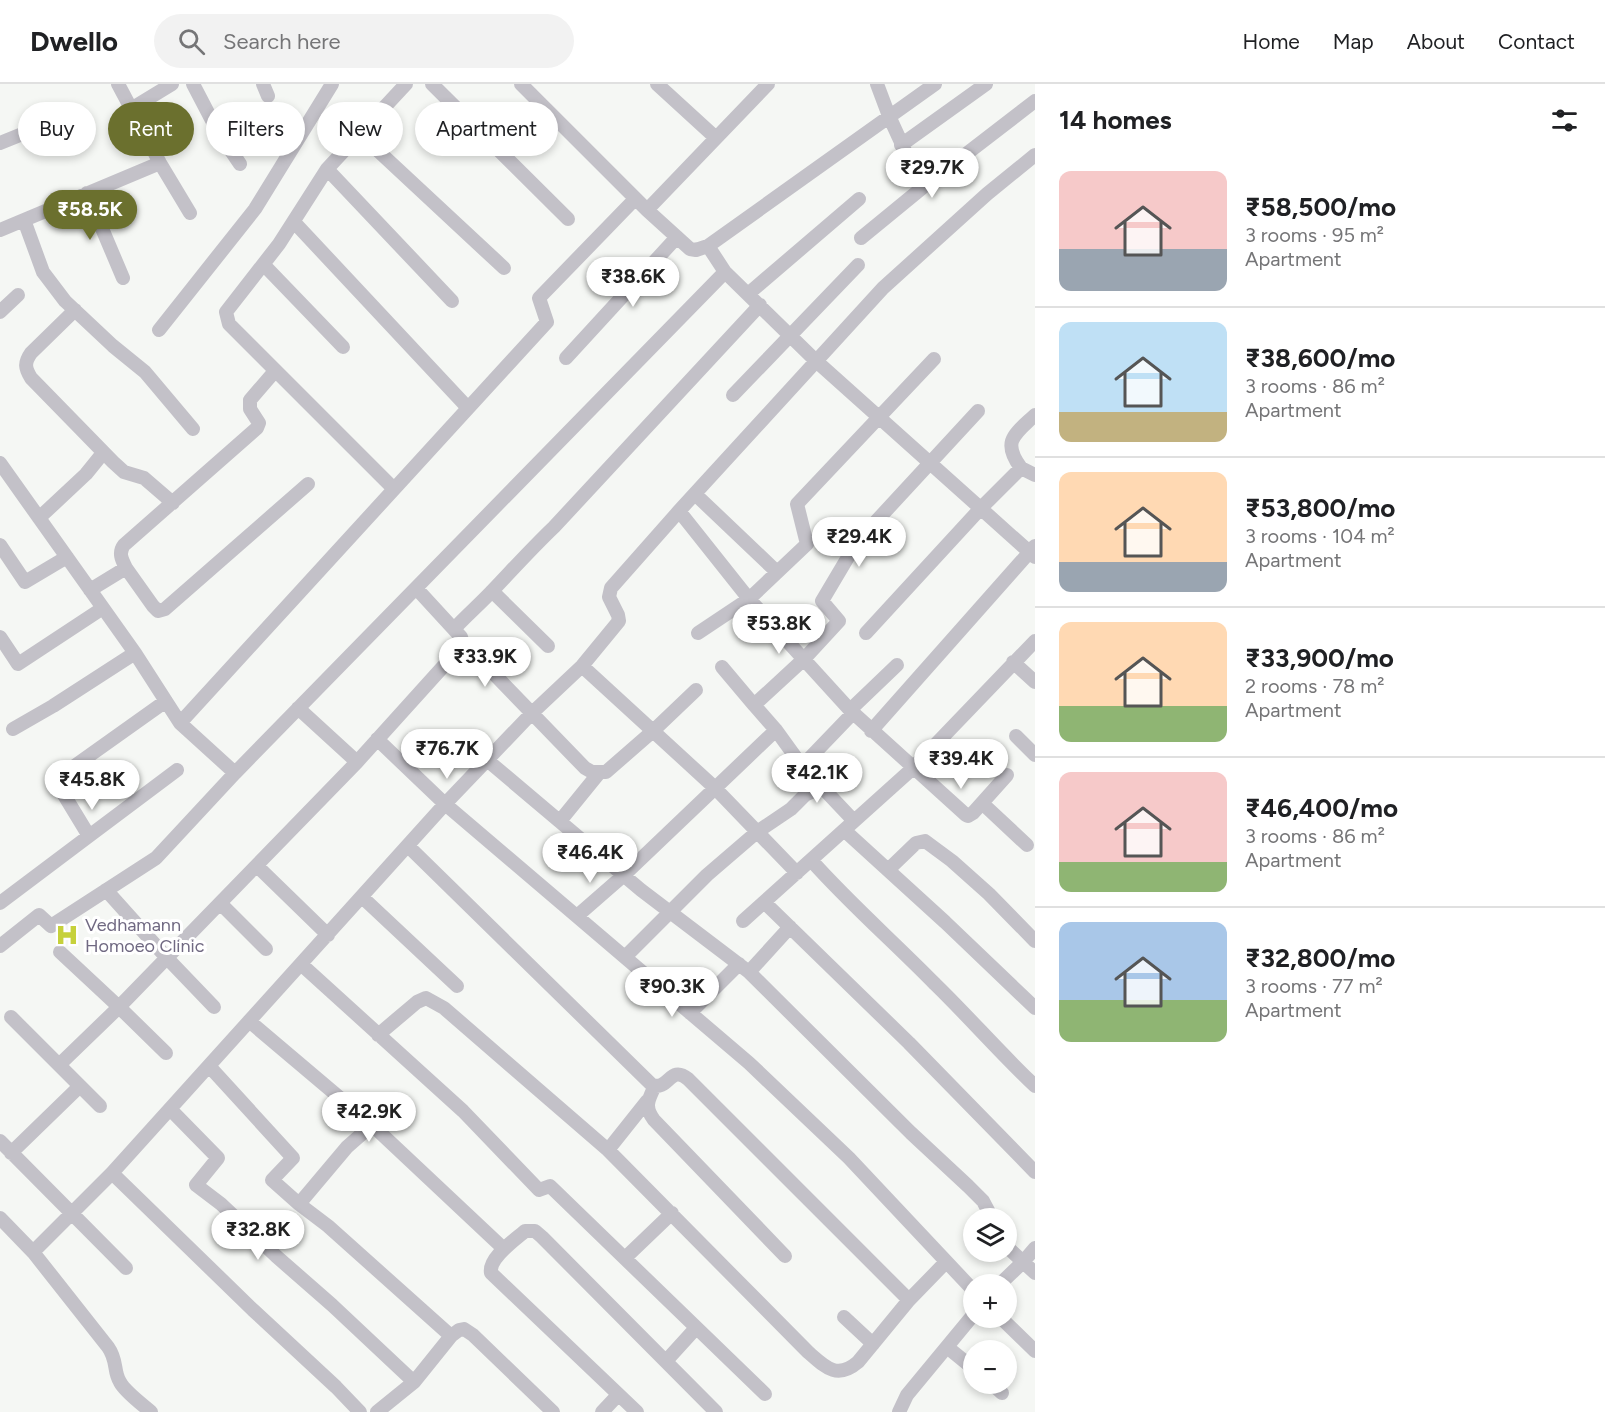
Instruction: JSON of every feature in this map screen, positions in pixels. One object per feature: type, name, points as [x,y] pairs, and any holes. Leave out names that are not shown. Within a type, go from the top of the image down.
[{"type":"street","points":[[118,84],[127,102]]},
{"type":"street","points":[[142,102],[172,84]]},
{"type":"street","points":[[193,84],[217,130],[240,164]]},
{"type":"street","points":[[159,330],[255,209],[332,84]]},
{"type":"street","points":[[389,102],[406,84]]},
{"type":"street","points":[[432,84],[568,219]]},
{"type":"street","points":[[521,84],[646,210],[690,249],[696,250],[708,246],[935,84]]},
{"type":"street","points":[[657,84],[716,138]]},
{"type":"street","points":[[646,210],[768,84]]},
{"type":"street","points":[[901,145],[986,84]]},
{"type":"street","points":[[882,86],[889,116],[921,188]]},
{"type":"street","points":[[861,238],[921,188],[1035,101]]},
{"type":"street","points":[[0,143],[18,136]]},
{"type":"street","points":[[33,1252],[112,1173],[409,847],[445,804],[531,714],[582,666],[619,621],[609,597],[611,588],[815,360],[883,288],[987,194],[1035,155]]},
{"type":"street","points":[[156,156],[190,213]]},
{"type":"street","points":[[339,156],[327,169],[264,265],[229,305],[226,318],[229,324],[275,371],[394,489]]},
{"type":"street","points":[[384,156],[504,268]]},
{"type":"street","points":[[0,230],[160,163]]},
{"type":"street","points":[[327,169],[452,301]]},
{"type":"street","points":[[87,194],[123,278]]},
{"type":"street","points":[[748,294],[859,199]]},
{"type":"street","points":[[180,723],[547,322],[539,298],[636,200]]},
{"type":"street","points":[[24,220],[43,272],[75,310],[145,372],[193,429]]},
{"type":"street","points":[[294,222],[468,408]]},
{"type":"street","points":[[566,358],[677,237]]},
{"type":"street","points":[[708,246],[725,272],[815,360],[981,508],[1033,551],[871,731]]},
{"type":"street","points":[[264,265],[344,347]]},
{"type":"street","points":[[733,395],[858,265]]},
{"type":"street","points":[[0,946],[39,915],[51,926],[156,858],[298,708],[725,272]]},
{"type":"street","points":[[0,312],[18,295]]},
{"type":"street","points":[[59,1065],[119,1007],[357,762],[459,649],[458,635],[474,607],[492,591],[525,554],[555,527],[760,305]]},
{"type":"street","points":[[75,310],[31,352],[25,365],[31,378],[124,472],[144,478],[172,503]]},
{"type":"street","points":[[698,633],[750,599],[807,544],[797,504],[934,359]]},
{"type":"street","points":[[275,371],[250,400],[250,409],[259,420],[257,428],[121,549],[122,560],[153,606],[161,611],[308,484]]},
{"type":"street","points":[[754,705],[804,659],[840,621],[822,601],[857,542],[978,411]]},
{"type":"street","points":[[1035,415],[1012,439],[1010,448],[1021,468],[1035,475]]},
{"type":"street","points":[[39,518],[86,474],[104,453]]},
{"type":"street","points":[[0,463],[135,653],[180,723],[235,773]]},
{"type":"street","points":[[866,633],[1021,468]]},
{"type":"street","points":[[695,494],[777,572]]},
{"type":"street","points":[[679,511],[750,599],[851,712],[912,769],[966,814],[971,815],[1007,775]]},
{"type":"street","points":[[0,545],[25,582],[67,557]]},
{"type":"street","points":[[90,590],[126,568]]},
{"type":"street","points":[[416,588],[531,714],[585,768],[592,772],[606,772],[696,690]]},
{"type":"street","points":[[492,591],[548,646]]},
{"type":"street","points":[[0,637],[18,664],[103,608]]},
{"type":"street","points":[[743,921],[912,769],[1035,640]]},
{"type":"street","points":[[13,729],[135,653]]},
{"type":"street","points":[[1013,662],[1035,682]]},
{"type":"street","points":[[802,766],[897,665]]},
{"type":"street","points":[[582,666],[714,788],[797,873]]},
{"type":"street","points":[[722,667],[776,730],[802,766],[822,787],[849,825],[889,869],[1035,1008]]},
{"type":"street","points":[[89,836],[55,780],[166,701]]},
{"type":"street","points":[[298,708],[357,762]]},
{"type":"street","points":[[577,916],[624,875],[776,730]]},
{"type":"street","points":[[1016,736],[1035,755]]},
{"type":"street","points":[[377,740],[445,804],[748,1063],[849,1158],[963,1280]]},
{"type":"street","points":[[487,760],[624,875],[744,968],[968,1186],[987,1208]]},
{"type":"street","points":[[0,903],[177,770]]},
{"type":"street","points":[[560,821],[599,773]]},
{"type":"street","points":[[625,957],[707,875],[805,795],[822,787]]},
{"type":"street","points":[[982,803],[1027,845]]},
{"type":"street","points":[[889,869],[916,843],[925,841],[945,855],[989,894],[1035,941]]},
{"type":"street","points":[[409,847],[655,1086]]},
{"type":"street","points":[[811,860],[1035,1086]]},
{"type":"street","points":[[256,866],[328,935]]},
{"type":"street","points":[[106,890],[214,1006]]},
{"type":"street","points":[[362,897],[457,987]]},
{"type":"street","points":[[764,902],[909,1043],[1035,1172]]},
{"type":"street","points":[[220,903],[266,949]]},
{"type":"street","points":[[690,1013],[790,927]]},
{"type":"street","points":[[60,952],[166,1053]]},
{"type":"street","points":[[302,965],[463,1111],[539,1190],[550,1186],[765,1394]]},
{"type":"street","points":[[378,1035],[417,1002],[426,998],[434,1001],[608,1150],[822,1365],[832,1370],[849,1370],[909,1300],[945,1263]]},
{"type":"street","points":[[11,1017],[100,1106]]},
{"type":"street","points":[[249,1021],[372,1125],[504,1249]]},
{"type":"street","points":[[209,1066],[293,1158],[272,1180],[328,1226],[451,1336]]},
{"type":"street","points":[[655,1086],[662,1085],[680,1073],[688,1079],[909,1300]]},
{"type":"street","points":[[11,1153],[80,1086]]},
{"type":"street","points":[[608,1150],[647,1101],[655,1086]]},
{"type":"street","points":[[647,1101],[647,1108],[654,1120],[785,1256]]},
{"type":"street","points":[[170,1109],[218,1158],[195,1185],[221,1204],[414,1382]]},
{"type":"street","points":[[299,1204],[347,1147],[372,1125]]},
{"type":"street","points":[[0,1141],[126,1268]]},
{"type":"street","points":[[112,1173],[360,1412]]},
{"type":"street","points":[[625,1258],[672,1213]]},
{"type":"street","points":[[0,1218],[33,1252],[108,1347],[115,1357],[120,1383],[151,1412]]},
{"type":"street","points":[[637,1412],[491,1273],[491,1266],[504,1249],[525,1231],[535,1232],[716,1412]]},
{"type":"street","points":[[1010,1274],[1035,1248]]},
{"type":"street","points":[[1017,1256],[1035,1274]]},
{"type":"street","points":[[844,1317],[873,1344]]},
{"type":"street","points":[[899,1412],[907,1395],[963,1327]]},
{"type":"street","points":[[666,1361],[696,1328]]},
{"type":"street","points":[[1011,1328],[1035,1351]]},
{"type":"street","points":[[377,1412],[414,1382],[451,1336],[459,1330],[468,1331],[554,1412]]},
{"type":"street","points":[[947,1347],[963,1360]]},
{"type":"street","points":[[602,1412],[618,1395]]},
{"type":"place","name":"Vedhamann Homoeo Clinic","points":[[67,935]]}]
